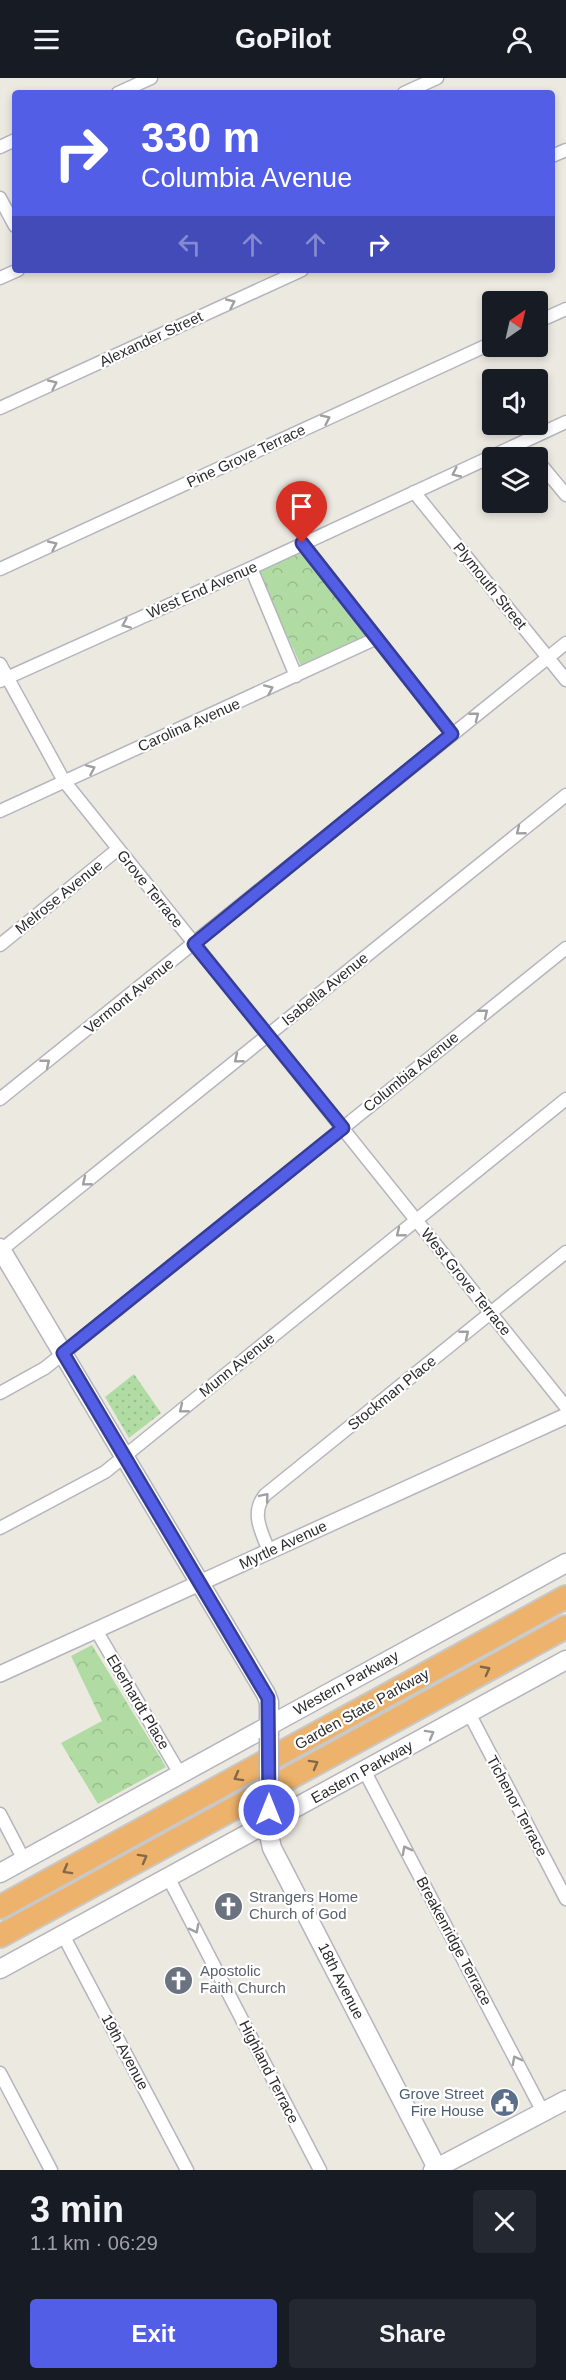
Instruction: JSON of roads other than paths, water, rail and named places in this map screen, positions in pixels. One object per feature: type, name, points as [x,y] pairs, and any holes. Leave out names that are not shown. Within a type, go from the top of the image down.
[{"type":"highway","points":[[482,1644],[566,1589]]},
{"type":"highway","name":"Garden State Parkway","points":[[0,1907],[566,1597]]},
{"type":"highway","name":"Garden State Parkway","points":[[0,1936],[566,1627]]},
{"type":"main road","name":"18th Avenue","points":[[0,1250],[266,1694],[269,1702],[269,1840],[436,2169]]},
{"type":"main road","name":"Western Parkway","points":[[0,1873],[180,1774],[269,1732],[566,1563]]},
{"type":"main road","name":"Eastern Parkway","points":[[0,1969],[168,1877],[269,1817],[364,1770],[566,1660]]},
{"type":"main road","points":[[436,2169],[566,2100]]},
{"type":"street","points":[[125,90],[151,78]]},
{"type":"street","points":[[411,90],[437,78]]},
{"type":"street","points":[[0,198],[12,220]]},
{"type":"street","name":"Alexander Street","points":[[0,408],[295,273]]},
{"type":"street","points":[[548,317],[566,309]]},
{"type":"street","name":"Pine Grove Terrace","points":[[0,569],[482,348]]},
{"type":"street","name":"West End Avenue","points":[[3,679],[251,568],[566,422]]},
{"type":"street","points":[[522,442],[526,447]]},
{"type":"street","points":[[548,473],[566,495]]},
{"type":"street","name":"Plymouth Street","points":[[414,492],[566,680]]},
{"type":"street","points":[[302,543],[452,734]]},
{"type":"street","points":[[251,568],[296,676]]},
{"type":"street","name":"Carolina Avenue","points":[[0,811],[377,638]]},
{"type":"street","name":"Vermont Avenue","points":[[0,1099],[566,643]]},
{"type":"street","name":"Grove Terrace","points":[[0,664],[3,679],[64,781],[366,1156]]},
{"type":"street","name":"Isabella Avenue","points":[[0,1250],[566,795]]},
{"type":"street","name":"Melrose Avenue","points":[[0,945],[118,849]]},
{"type":"street","name":"Columbia Avenue","points":[[0,1393],[41,1371],[566,948]]},
{"type":"street","name":"Munn Avenue","points":[[0,1528],[99,1475],[566,1099]]},
{"type":"street","name":"West Grove Terrace","points":[[366,1156],[566,1407]]},
{"type":"street","name":"Stockman Place","points":[[269,1551],[257,1515],[259,1504],[265,1495],[566,1252]]},
{"type":"street","name":"Myrtle Avenue","points":[[0,1674],[566,1416]]},
{"type":"street","name":"Eberhardt Place","points":[[96,1630],[180,1774]]},
{"type":"street","name":"Tichenor Terrace","points":[[469,1713],[566,1899]]},
{"type":"street","name":"Breakenridge Terrace","points":[[364,1770],[543,2112]]},
{"type":"street","points":[[0,1814],[24,1860]]},
{"type":"street","name":"Highland Terrace","points":[[168,1877],[320,2170]]},
{"type":"street","name":"19th Avenue","points":[[63,1935],[187,2170]]},
{"type":"street","points":[[0,2073],[51,2170]]},
{"type":"place","name":"Strangers Home Church of God","points":[[228,1906]]},
{"type":"place","name":"Apostolic Faith Church","points":[[179,1980]]},
{"type":"place","name":"Grove Street Fire House","points":[[505,2103]]}]
